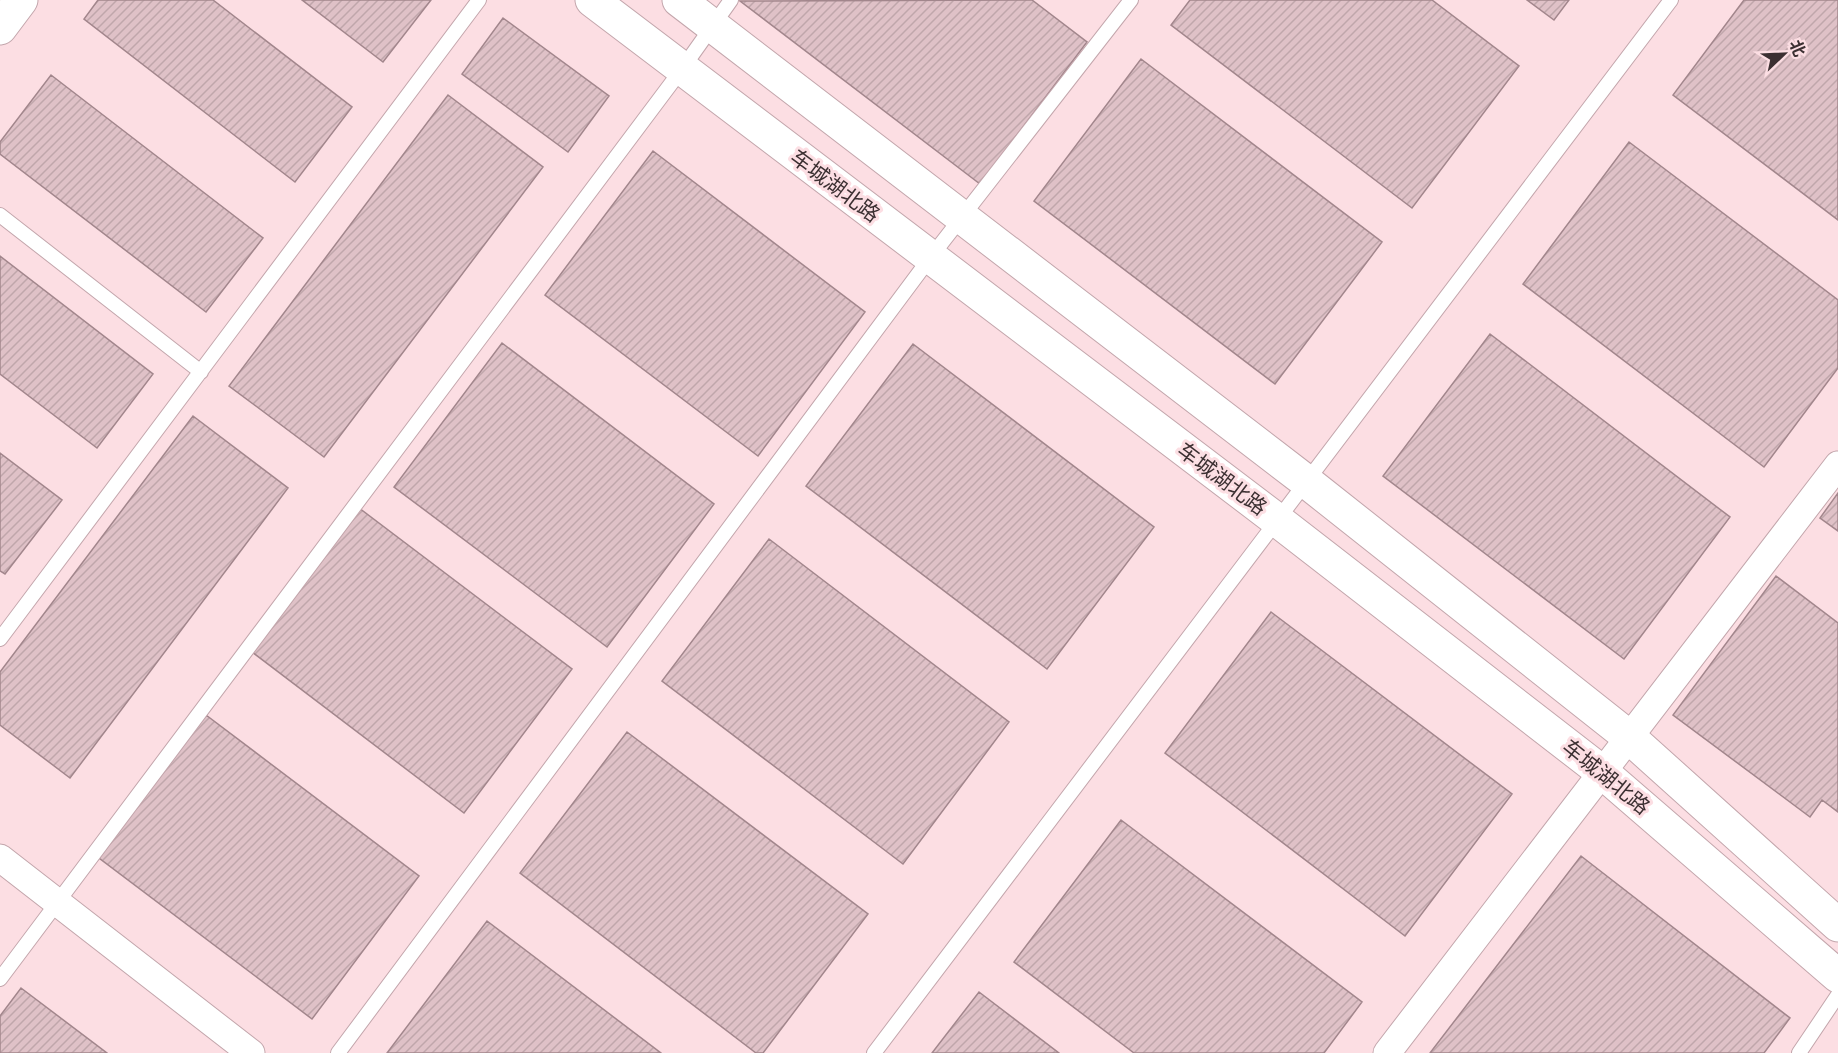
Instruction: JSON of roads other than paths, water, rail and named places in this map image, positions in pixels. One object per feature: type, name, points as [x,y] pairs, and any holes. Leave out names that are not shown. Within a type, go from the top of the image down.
[{"type":"main road","points":[[0,28],[21,0]]},
{"type":"main road","name":"车城湖北路","points":[[592,0],[1277,520],[1602,772],[1838,976]]},
{"type":"main road","name":"车城湖北路","points":[[679,0],[1307,482],[1629,737],[1838,925]]},
{"type":"street","points":[[1387,1053],[1838,465]]},
{"type":"street","points":[[0,858],[251,1053]]},
{"type":"lane","points":[[0,639],[479,0]]},
{"type":"lane","points":[[0,979],[682,69],[731,0]]},
{"type":"lane","points":[[338,1053],[930,258],[1131,0]]},
{"type":"lane","points":[[874,1053],[1671,0]]},
{"type":"lane","points":[[0,215],[201,372]]},
{"type":"lane","points":[[1799,1053],[1838,995]]}]
